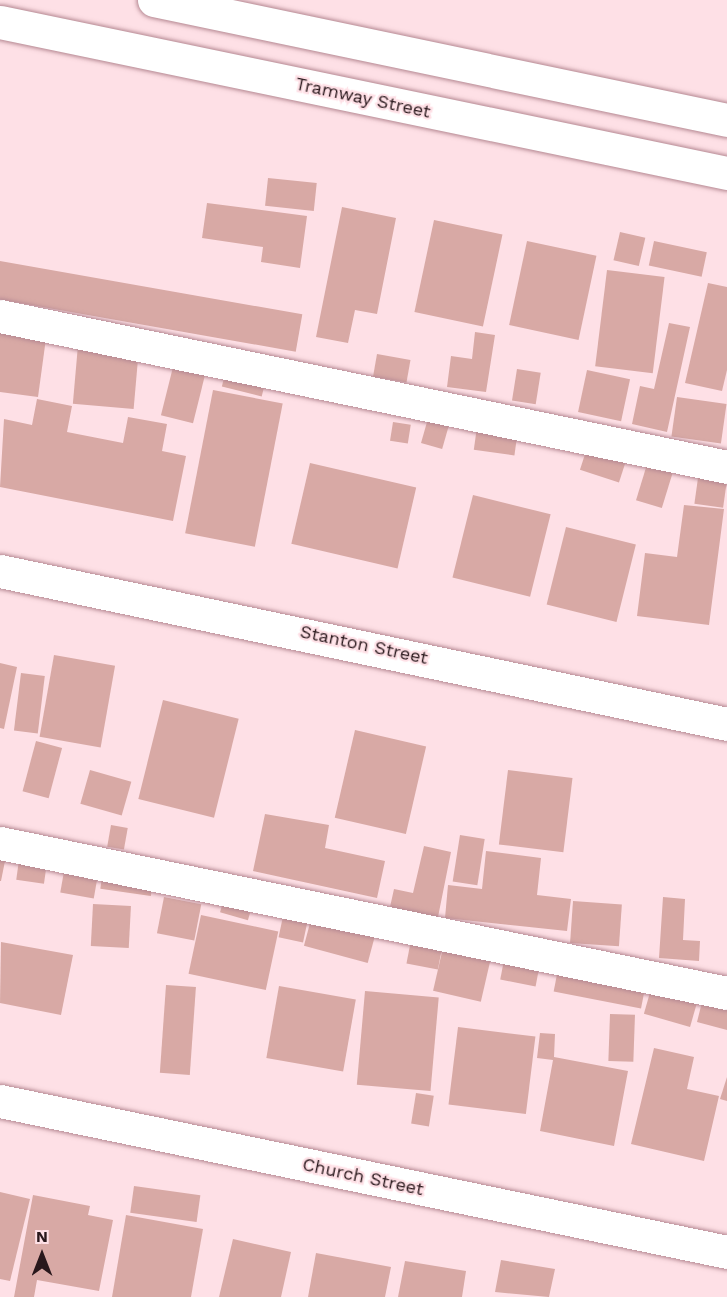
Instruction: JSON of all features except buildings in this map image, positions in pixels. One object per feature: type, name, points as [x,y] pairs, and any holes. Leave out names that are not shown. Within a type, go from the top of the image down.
[{"type":"street","points":[[154,0],[307,34],[727,120]]},
{"type":"street","name":"Tramway Street","points":[[0,22],[727,173]]},
{"type":"street","points":[[294,84],[307,34]]},
{"type":"street","points":[[0,316],[727,467]]},
{"type":"street","name":"Stanton Street","points":[[0,571],[727,724]]},
{"type":"street","points":[[0,843],[727,993]]},
{"type":"street","name":"Church Street","points":[[0,1101],[727,1252]]}]
